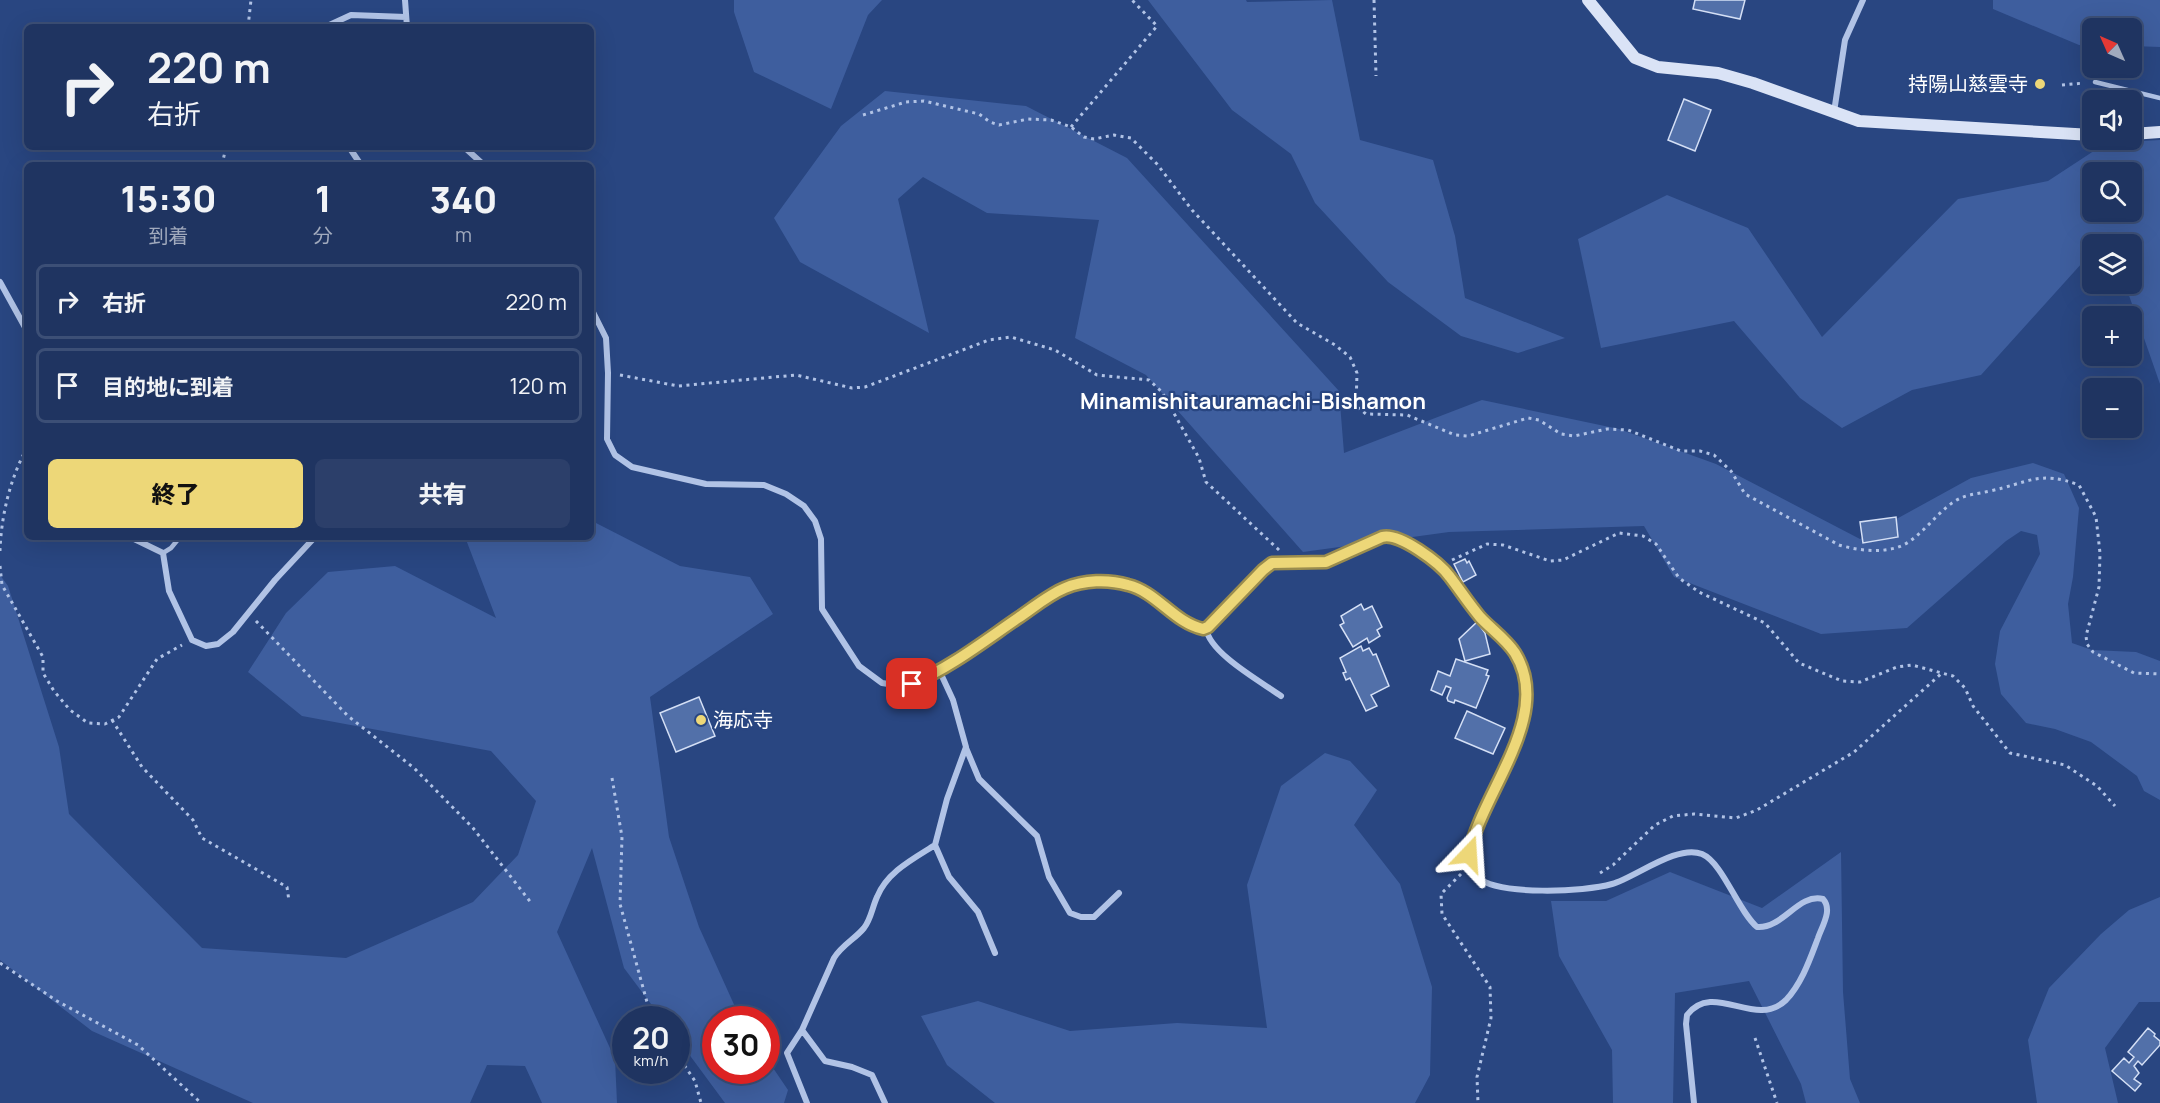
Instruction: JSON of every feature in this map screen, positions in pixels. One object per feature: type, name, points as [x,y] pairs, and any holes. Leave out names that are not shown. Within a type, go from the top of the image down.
[{"type":"street","points":[[405,0],[407,24]]},
{"type":"street","points":[[1588,0],[1635,58],[1659,67],[1718,73],[1753,83],[1859,121],[1888,125],[2082,135]]},
{"type":"street","points":[[1833,112],[1845,40],[1863,0]]},
{"type":"street","points":[[332,24],[351,15],[406,16]]},
{"type":"street","points":[[2142,133],[2160,132]]},
{"type":"street","points":[[467,150],[481,162]]},
{"type":"street","points":[[0,282],[24,326]]},
{"type":"street","points":[[594,314],[606,338],[607,439],[611,450],[632,467],[706,484],[764,485],[796,500],[810,513],[821,539],[822,609],[859,666],[873,679],[890,686],[912,684],[940,672],[1046,598],[1063,589],[1090,582],[1117,582],[1141,589],[1181,620],[1200,629],[1206,628],[1272,563],[1326,562],[1386,536],[1402,541],[1440,565],[1481,617],[1510,646],[1521,666],[1526,688],[1522,728],[1471,847],[1471,870],[1478,878],[1486,882],[1532,892],[1611,884],[1671,857],[1688,852],[1701,854],[1711,860],[1757,927],[1777,923],[1812,898],[1823,899],[1826,902],[1826,915],[1812,954],[1802,978],[1786,999],[1777,1006],[1759,1011],[1722,1002],[1703,1002],[1687,1015],[1694,1103]]},
{"type":"street","points":[[136,540],[163,553],[169,591],[192,640],[206,646],[218,644],[249,613],[275,580],[312,540]]},
{"type":"street","points":[[1206,628],[1207,637],[1219,651],[1281,696]]},
{"type":"street","points":[[940,672],[953,700],[966,747],[980,779],[1037,836],[1049,877],[1071,913],[1081,917],[1094,917],[1119,893]]},
{"type":"street","points":[[966,747],[947,799],[935,845],[949,877],[978,912],[995,953]]},
{"type":"street","points":[[807,1103],[787,1053],[802,1030],[834,958],[840,948],[864,927],[873,912],[877,896],[893,873],[935,845]]},
{"type":"street","points":[[802,1030],[825,1061],[852,1067],[872,1075],[885,1103]]},
{"type":"lane","points":[[2095,82],[2160,98]]},
{"type":"lane","points":[[163,553],[178,540]]},
{"type":"path","points":[[248,24],[251,0]]},
{"type":"path","points":[[1071,127],[1157,26],[1132,0]]},
{"type":"path","points":[[1374,0],[1376,76]]},
{"type":"path","points":[[2062,85],[2095,82]]},
{"type":"path","points":[[863,115],[906,102],[924,101],[978,114],[999,125],[1028,119],[1051,120],[1071,127],[1084,137],[1094,139],[1114,135],[1131,138],[1157,164],[1192,210],[1297,323],[1335,345],[1350,357],[1357,373],[1356,406],[1366,414],[1407,415],[1455,435],[1468,436],[1528,418],[1539,420],[1562,434],[1574,436],[1606,429],[1628,430],[1681,451],[1700,451],[1714,455],[1731,471],[1745,494],[1839,545],[1854,549],[1898,548],[1911,541],[1956,501],[1970,494],[2006,487],[2031,478],[2064,480],[2079,485],[2096,517],[2100,553],[2099,587],[2086,636],[2087,644],[2093,652],[2134,673],[2160,674]]},
{"type":"path","points":[[608,373],[678,386],[789,375],[806,376],[852,388],[865,387],[989,340],[1011,337],[1020,339],[1055,350],[1097,375],[1149,380],[1162,392],[1198,458],[1206,482],[1267,537],[1290,563]]},
{"type":"path","points":[[0,550],[1,530],[14,476],[24,453]]},
{"type":"path","points":[[1440,565],[1487,544],[1503,545],[1550,561],[1563,560],[1619,533],[1643,536],[1656,544],[1679,578],[1699,592],[1765,623],[1799,663],[1842,681],[1860,682],[1897,667],[1912,665],[1953,676],[1965,688],[1973,706],[2010,753],[2065,765],[2097,786],[2115,806]]},
{"type":"path","points":[[0,566],[2,585],[43,657],[44,673],[54,691],[70,710],[88,723],[105,724],[119,717],[157,658],[192,640]]},
{"type":"path","points":[[249,613],[348,716],[414,768],[473,828],[532,904]]},
{"type":"path","points":[[1578,887],[1613,865],[1654,825],[1673,816],[1694,814],[1736,818],[1757,810],[1854,752],[1942,673]]},
{"type":"path","points":[[111,720],[142,767],[193,820],[202,838],[286,887],[289,901]]},
{"type":"path","points":[[612,778],[622,837],[620,904],[648,1006]]},
{"type":"path","points":[[1471,870],[1461,873],[1441,894],[1442,914],[1490,987],[1491,1018],[1477,1077],[1478,1103]]},
{"type":"path","points":[[0,963],[57,1001],[138,1045],[201,1103]]},
{"type":"path","points":[[1755,1038],[1777,1103]]},
{"type":"path","points":[[690,1074],[695,1081],[701,1103]]},
{"type":"shaded area","points":[[734,0],[882,0],[868,15],[831,109],[754,72],[734,12]]},
{"type":"shaded area","points":[[1148,0],[1246,0],[1247,2],[1332,0],[1360,140],[1433,160],[1455,236],[1465,298],[1565,338],[1518,353],[1461,336],[1388,282],[1315,203],[1291,154],[1232,110]]},
{"type":"shaded area","points":[[1993,0],[2160,0],[2160,47],[2142,46],[2142,18],[2082,18],[2082,45],[2079,45],[1993,9]]},
{"type":"shaded area","points":[[885,91],[1026,106],[1127,158],[1339,391],[1344,453],[1482,400],[1619,429],[1716,464],[1860,539],[1971,478],[2033,463],[2064,474],[2079,508],[2073,577],[2068,604],[2072,643],[2092,650],[2136,652],[2160,661],[2160,800],[2144,791],[2137,776],[2091,742],[2055,729],[2026,723],[2001,694],[1995,664],[2000,631],[2040,554],[2037,535],[2021,531],[2006,541],[1907,628],[1821,634],[1674,577],[1644,526],[1449,532],[1303,552],[1146,375],[1075,338],[1099,220],[987,213],[923,177],[898,199],[929,333],[800,262],[774,218],[841,126]]},
{"type":"shaded area","points":[[2160,140],[2160,384],[2142,333],[2142,306],[2133,306],[2128,294],[2142,294],[2142,234],[2082,234],[2082,263],[1981,375],[1912,390],[1842,428],[1800,398],[1734,321],[1601,348],[1578,239],[1667,195],[1748,228],[1822,337],[1958,199],[2048,181],[2095,150],[2142,150],[2142,141]]},
{"type":"shaded area","points":[[594,519],[596,523],[680,566],[750,577],[773,614],[650,697],[669,837],[699,927],[735,1006],[702,1006],[702,1072],[690,1056],[690,1006],[652,1006],[624,968],[592,848],[557,932],[612,1052],[612,1084],[616,1084],[617,1103],[542,1103],[525,1066],[487,1065],[470,1103],[253,1103],[92,1031],[0,960],[0,575],[8,586],[59,747],[69,814],[202,948],[346,958],[473,902],[518,855],[536,801],[491,751],[302,716],[248,672],[286,613],[328,572],[395,566],[496,618],[466,540],[594,540]]},
{"type":"shaded area","points":[[1325,753],[1350,761],[1377,790],[1354,825],[1400,884],[1432,987],[1430,1075],[1415,1103],[995,1103],[947,1065],[921,1016],[978,1001],[1070,1031],[1177,1023],[1267,1028],[1247,885],[1281,786]]},
{"type":"shaded area","points":[[1841,852],[1843,992],[1850,1079],[1860,1103],[1806,1103],[1801,1084],[1749,981],[1675,993],[1673,1103],[1613,1103],[1612,1050],[1559,956],[1551,901],[1606,901],[1670,872],[1762,908]]},
{"type":"shaded area","points":[[2160,897],[2160,1002],[2139,1002],[2105,1048],[2118,1103],[2037,1103],[2028,1040],[2049,988],[2101,934],[2129,910]]},
{"type":"shaded area","points":[[780,1078],[788,1090],[784,1103],[725,1103],[711,1084],[780,1084]]},
{"type":"building","points":[[1695,0],[1745,0],[1740,19],[1693,9]]},
{"type":"building","points":[[1684,99],[1711,110],[1695,151],[1668,140]]},
{"type":"building","points":[[1896,517],[1898,537],[1863,543],[1860,522]]},
{"type":"building","points":[[1465,559],[1467,563],[1469,561],[1476,575],[1463,582],[1454,564]]},
{"type":"building","points":[[1361,604],[1364,610],[1372,606],[1382,627],[1377,630],[1380,636],[1369,643],[1367,638],[1353,647],[1340,625],[1344,623],[1341,616]]},
{"type":"building","points":[[1477,622],[1485,633],[1490,654],[1465,661],[1459,639]]},
{"type":"building","points":[[1361,646],[1363,651],[1369,648],[1373,655],[1376,654],[1389,686],[1371,695],[1377,706],[1366,711],[1350,678],[1346,680],[1343,673],[1346,672],[1340,658]]},
{"type":"building","points":[[1456,659],[1488,670],[1486,675],[1489,676],[1476,708],[1455,700],[1454,703],[1448,701],[1451,688],[1446,686],[1442,695],[1431,690],[1438,671],[1450,676]]},
{"type":"building","points":[[699,697],[715,736],[676,752],[660,713]]},
{"type":"building","points":[[1467,711],[1505,728],[1493,754],[1455,738]]},
{"type":"building","points":[[2148,1028],[2160,1041],[2160,1045],[2142,1065],[2138,1061],[2134,1066],[2139,1073],[2134,1079],[2141,1084],[2135,1091],[2112,1071],[2124,1058],[2129,1063],[2134,1057],[2128,1052]]},
{"type":"place","name":"持陽山慈雲寺","points":[[2040,84]]},
{"type":"place","name":"海応寺","points":[[701,720]]},
{"type":"district","name":"Minamishitauramachi-Bishamon","points":[[1253,401]]},
{"type":"route","points":[[912,684],[940,672],[1046,598],[1077,584],[1117,582],[1130,585],[1141,589],[1181,620],[1203,629],[1208,627],[1272,563],[1326,562],[1382,537],[1391,536],[1440,565],[1481,617],[1510,646],[1525,677],[1526,704],[1522,728],[1469,854]]}]
